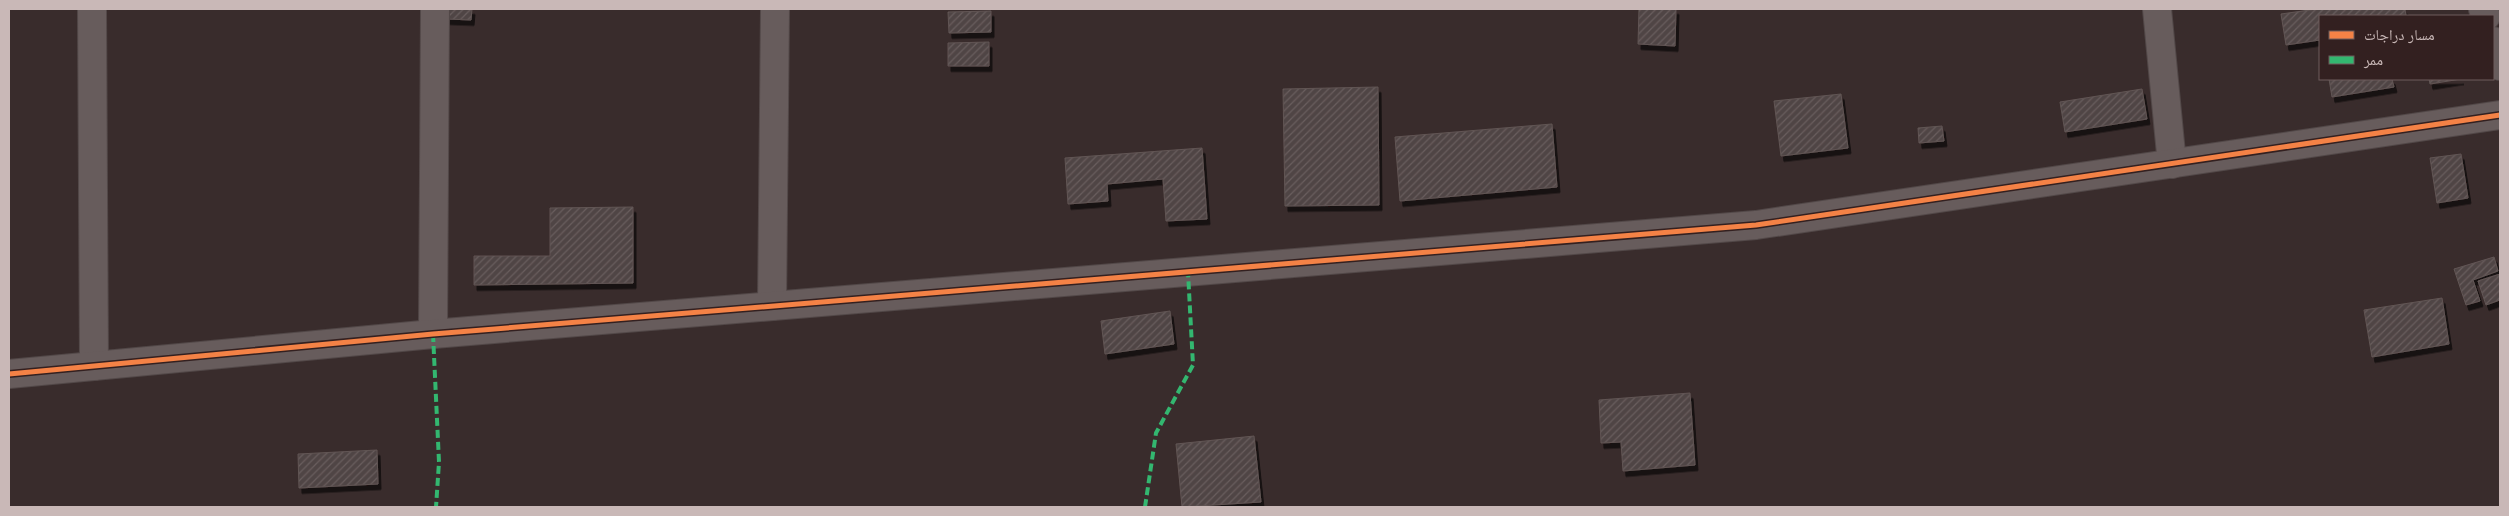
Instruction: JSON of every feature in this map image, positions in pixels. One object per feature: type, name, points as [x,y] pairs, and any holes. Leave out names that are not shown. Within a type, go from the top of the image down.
[{"type":"street","points":[[92,9],[94,366]]},
{"type":"street","points":[[433,334],[435,9]]},
{"type":"street","points":[[772,306],[775,9]]},
{"type":"street","points":[[2156,9],[2172,164]]},
{"type":"street","points":[[2494,44],[2500,66]]},
{"type":"street","points":[[9,374],[433,334],[1756,225],[2500,115]]},
{"type":"building","points":[[447,9],[472,9],[471,20],[447,19]]},
{"type":"building","points":[[1639,9],[1676,9],[1675,46],[1638,44]]},
{"type":"building","points":[[2317,9],[2405,9],[2406,15],[2319,15],[2319,40],[2286,45],[2281,14]]},
{"type":"building","points":[[991,11],[991,32],[949,33],[948,12]]},
{"type":"building","points":[[989,42],[989,66],[948,66],[948,43]]},
{"type":"building","points":[[2329,80],[2392,80],[2394,87],[2332,97]]},
{"type":"building","points":[[2429,80],[2455,80],[2430,84]]},
{"type":"building","points":[[1378,87],[1379,205],[1285,206],[1283,89]]},
{"type":"building","points":[[2142,89],[2147,119],[2065,132],[2060,102]]},
{"type":"building","points":[[1841,94],[1848,148],[1781,156],[1774,101]]},
{"type":"building","points":[[1552,124],[1557,187],[1400,201],[1395,137]]},
{"type":"building","points":[[1942,126],[1944,141],[1919,143],[1918,128]]},
{"type":"building","points":[[1202,148],[1207,219],[1166,221],[1163,179],[1107,184],[1108,201],[1068,204],[1065,158]]},
{"type":"building","points":[[2461,154],[2468,198],[2437,203],[2430,158]]},
{"type":"building","points":[[633,207],[633,283],[474,285],[474,256],[550,256],[550,208]]},
{"type":"building","points":[[2494,257],[2498,271],[2473,280],[2480,301],[2466,305],[2454,269]]},
{"type":"building","points":[[2500,274],[2500,300],[2486,305],[2478,281]]},
{"type":"building","points":[[2442,298],[2449,344],[2372,357],[2364,310]]},
{"type":"building","points":[[1170,311],[1174,344],[1105,354],[1101,321]]},
{"type":"building","points":[[1690,393],[1695,465],[1623,471],[1621,442],[1601,443],[1599,400]]},
{"type":"building","points":[[1254,436],[1261,502],[1182,507],[1176,444]]},
{"type":"building","points":[[377,450],[378,484],[299,488],[298,454]]},
{"type":"marked path","points":[[1145,507],[1156,433],[1193,365],[1188,272]]},
{"type":"marked path","points":[[433,334],[439,462],[436,507]]},
{"type":"cycle path","points":[[9,374],[433,334],[1756,225],[2500,115]]}]
